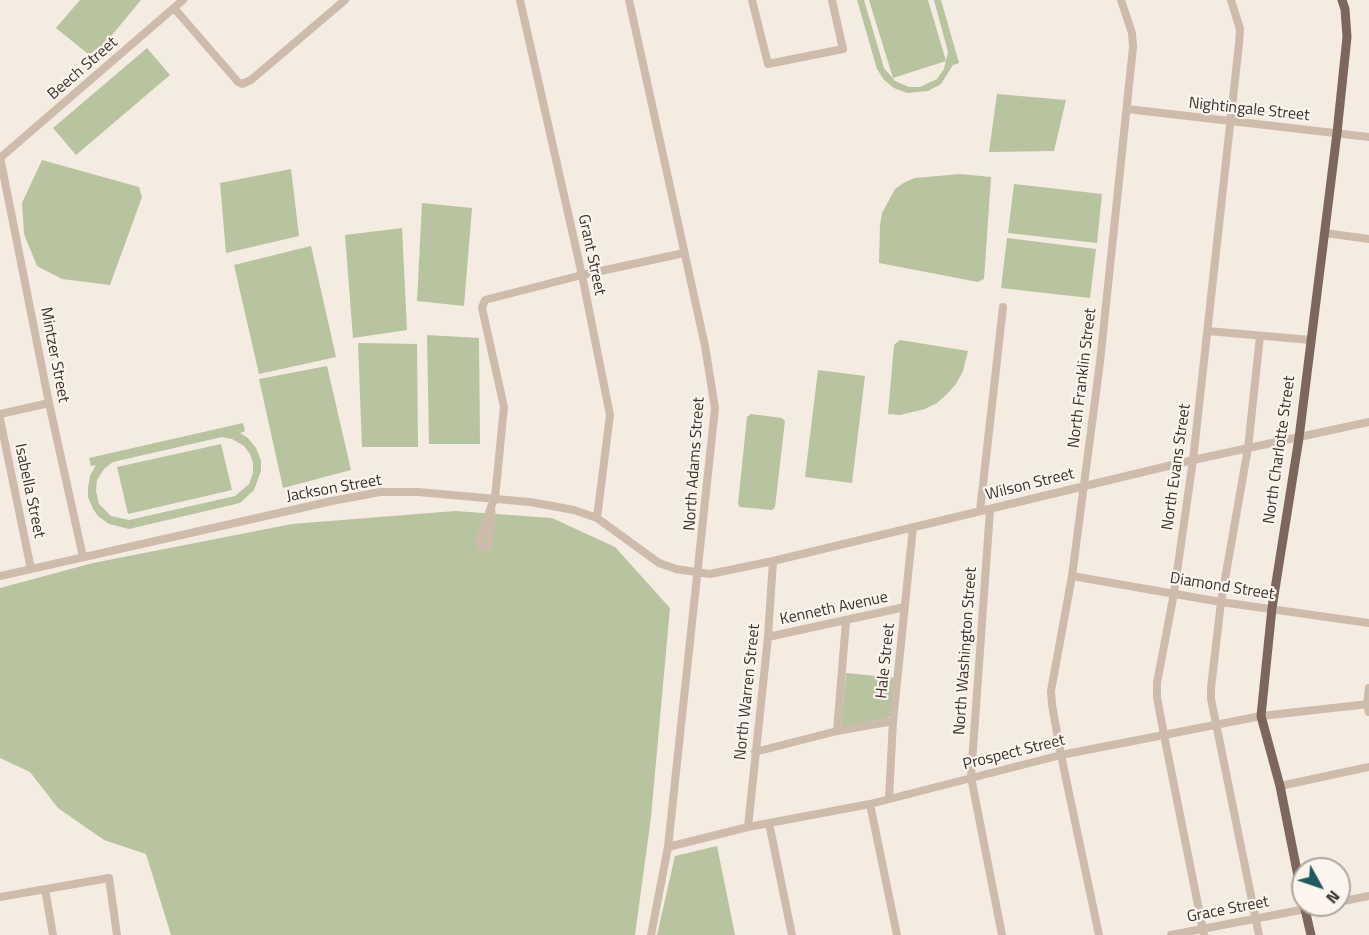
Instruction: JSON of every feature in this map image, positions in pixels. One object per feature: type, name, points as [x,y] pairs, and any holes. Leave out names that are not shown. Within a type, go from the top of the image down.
[{"type":"main road","name":"North Charlotte Street","points":[[1294,857],[1280,786],[1261,716],[1272,608],[1299,438],[1337,133],[1347,37],[1342,0]]},
{"type":"main road","name":"North Charlotte Street","points":[[1307,917],[1311,935]]},
{"type":"street","name":"Beech Street","points":[[0,158],[183,0]]},
{"type":"street","points":[[174,8],[242,84],[252,80],[345,0]]},
{"type":"street","name":"Grant Street","points":[[520,0],[582,274],[610,415],[597,518]]},
{"type":"street","name":"North Adams Street","points":[[629,0],[710,368],[715,408],[668,848],[651,935]]},
{"type":"street","points":[[752,0],[768,64],[843,49],[832,0]]},
{"type":"street","name":"North Franklin Street","points":[[1099,935],[1061,755],[1051,691],[1072,576],[1084,486],[1127,109],[1133,47],[1132,33],[1121,0]]},
{"type":"street","name":"North Evans Street","points":[[1203,932],[1164,735],[1157,697],[1157,683],[1174,593],[1193,460],[1231,121],[1240,29],[1231,0]]},
{"type":"street","name":"Nightingale Street","points":[[1127,109],[1369,137]]},
{"type":"street","name":"Mintzer Street","points":[[0,158],[49,403],[83,557]]},
{"type":"street","points":[[1325,233],[1369,239]]},
{"type":"street","points":[[491,507],[495,498],[504,407],[482,308],[485,300],[582,274],[684,253]]},
{"type":"street","points":[[980,511],[1003,307]]},
{"type":"street","points":[[1208,331],[1311,340]]},
{"type":"street","points":[[1259,935],[1218,724],[1211,699],[1211,688],[1221,602],[1248,448],[1260,336]]},
{"type":"street","points":[[0,414],[49,403]]},
{"type":"street","name":"Isabella Street","points":[[0,419],[31,569]]},
{"type":"street","name":"Wilson Street","points":[[698,573],[710,574],[773,561],[1193,460],[1369,422]]},
{"type":"street","name":"Jackson Street","points":[[0,576],[380,492],[418,492],[495,498],[565,507],[597,518],[653,560],[676,569],[698,573]]},
{"type":"street","name":"North Washington Street","points":[[990,510],[971,777],[1002,935]]},
{"type":"street","name":"Hale Street","points":[[889,798],[893,721],[913,527]]},
{"type":"street","name":"North Warren Street","points":[[748,827],[768,637],[773,561]]},
{"type":"street","name":"Diamond Street","points":[[1072,576],[1221,602],[1369,623]]},
{"type":"street","name":"Kenneth Avenue","points":[[768,637],[905,607]]},
{"type":"street","points":[[837,731],[846,621]]},
{"type":"street","points":[[1368,706],[1369,688]]},
{"type":"street","name":"Prospect Street","points":[[668,848],[748,827],[870,804],[1061,755],[1261,716],[1368,706]]},
{"type":"street","points":[[755,752],[837,731],[893,721]]},
{"type":"street","points":[[1280,786],[1369,767]]},
{"type":"street","points":[[870,804],[897,935]]},
{"type":"street","points":[[769,823],[792,935]]},
{"type":"street","points":[[0,897],[109,878],[117,935]]},
{"type":"street","points":[[45,889],[53,935]]},
{"type":"street","points":[[1351,900],[1369,896]]},
{"type":"street","name":"Grace Street","points":[[1171,935],[1203,932],[1291,909]]},
{"type":"green space","points":[[80,0],[141,0],[93,58],[56,28]]},
{"type":"green space","points":[[857,0],[864,0],[884,68],[895,81],[909,87],[920,87],[937,79],[944,69],[948,52],[934,0],[941,0],[959,63],[953,65],[941,84],[928,91],[907,93],[894,88],[884,80],[877,69]]},
{"type":"green space","points":[[869,0],[928,0],[946,61],[893,78]]},
{"type":"green space","points":[[147,48],[170,75],[76,155],[53,128]]},
{"type":"green space","points":[[997,94],[1066,100],[1054,151],[989,152]]},
{"type":"green space","points":[[42,160],[139,187],[142,197],[110,285],[62,279],[37,266],[24,234],[22,203]]},
{"type":"green space","points":[[291,169],[299,236],[226,253],[220,183]]},
{"type":"green space","points":[[960,174],[991,177],[984,279],[978,282],[879,263],[882,213],[895,189],[915,178]]},
{"type":"green space","points":[[1014,184],[1102,194],[1097,243],[1008,233]]},
{"type":"green space","points":[[422,203],[472,208],[464,306],[417,301]]},
{"type":"green space","points":[[402,228],[407,330],[353,338],[345,235]]},
{"type":"green space","points":[[1007,238],[1096,249],[1090,298],[1001,288]]},
{"type":"green space","points":[[311,246],[336,357],[259,374],[234,265]]},
{"type":"green space","points":[[427,335],[479,338],[480,444],[429,444]]},
{"type":"green space","points":[[900,340],[968,351],[963,371],[947,394],[937,403],[925,409],[900,415],[888,414],[894,345]]},
{"type":"green space","points":[[358,343],[417,344],[418,447],[362,447]]},
{"type":"green space","points":[[327,366],[351,470],[283,488],[259,379]]},
{"type":"green space","points":[[818,370],[865,376],[852,483],[805,477]]},
{"type":"green space","points":[[751,414],[782,418],[785,421],[775,507],[772,510],[740,507],[738,504],[747,417]]},
{"type":"green space","points":[[243,423],[245,431],[240,433],[248,438],[256,448],[261,461],[261,471],[254,490],[240,503],[129,529],[109,524],[93,509],[88,497],[88,488],[90,476],[96,465],[91,466],[89,458]],"holes":[[[222,437],[232,439],[244,446],[253,463],[253,473],[249,484],[235,496],[129,520],[111,516],[99,504],[96,491],[97,480],[104,469],[113,462]]]},
{"type":"green space","points":[[221,444],[232,490],[128,514],[117,467]]},
{"type":"green space","points":[[455,511],[552,518],[615,547],[670,608],[651,817],[635,935],[171,935],[146,854],[104,840],[58,808],[30,772],[0,758],[0,588],[93,563],[292,524]]},
{"type":"green space","points":[[846,673],[896,678],[892,713],[888,718],[841,727]]},
{"type":"green space","points":[[717,846],[735,935],[657,935],[675,856]]}]
